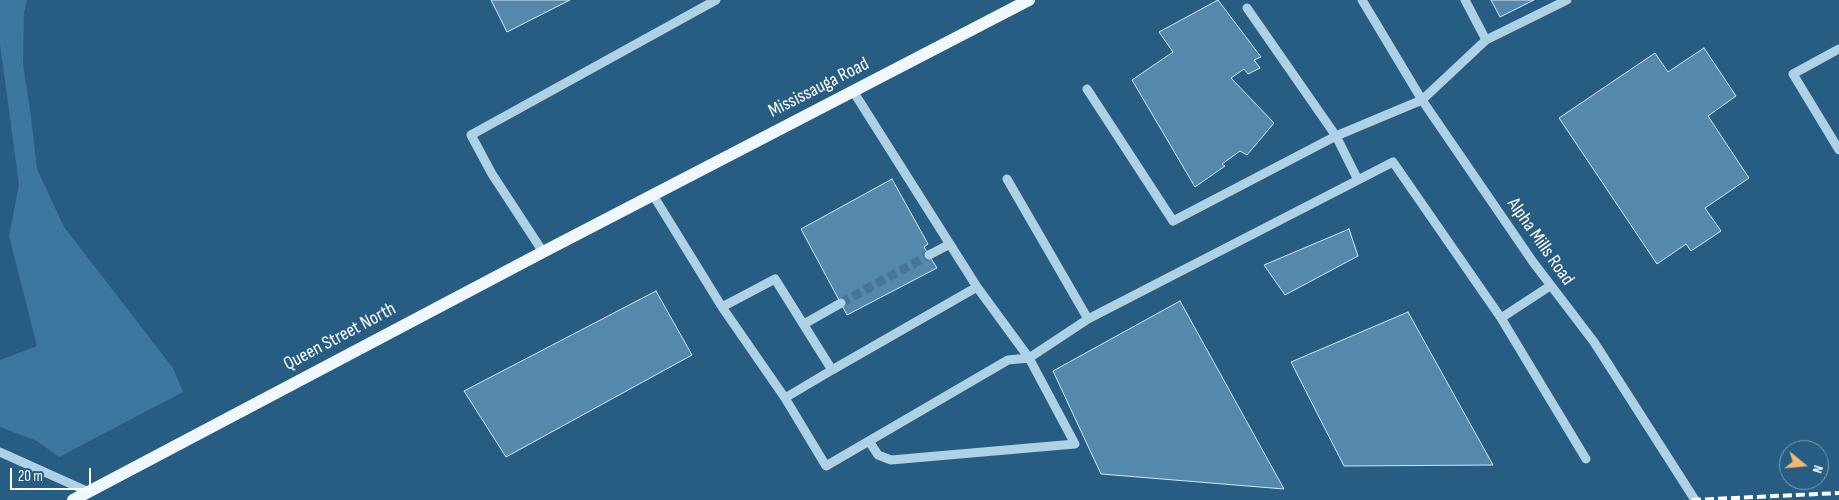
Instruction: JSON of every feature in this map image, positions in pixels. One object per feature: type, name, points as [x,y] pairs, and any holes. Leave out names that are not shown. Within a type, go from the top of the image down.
[{"type":"main road","name":"Mississauga Road","points":[[626,210],[1029,0]]},
{"type":"main road","name":"Queen Street North","points":[[73,500],[626,210]]},
{"type":"street","points":[[543,252],[492,174],[471,135],[716,0]]},
{"type":"street","name":"Alpha Mills Road","points":[[1362,0],[1422,100],[1550,286],[1594,342],[1695,500]]},
{"type":"street","points":[[1465,0],[1486,40]]},
{"type":"street","points":[[1087,89],[1173,221],[1336,136],[1422,100],[1486,40],[1567,0]]},
{"type":"street","points":[[1247,8],[1336,136],[1358,180]]},
{"type":"street","points":[[1839,49],[1793,74],[1839,150]]},
{"type":"street","points":[[854,91],[977,287],[1029,358],[1075,444],[891,460],[878,454],[868,441]]},
{"type":"street","points":[[653,195],[722,307],[785,398],[826,466],[1008,360],[1029,358],[1088,319],[1393,162],[1501,318],[1586,459]]},
{"type":"street","points":[[1007,179],[1088,319]]},
{"type":"street","points":[[929,255],[950,244]]},
{"type":"street","points":[[722,307],[775,279],[832,370]]},
{"type":"street","points":[[1501,318],[1550,286]]},
{"type":"street","points":[[785,398],[977,287]]},
{"type":"street","points":[[804,324],[841,304]]},
{"type":"street","points":[[0,452],[89,492]]},
{"type":"shaded area","points":[[0,0],[27,0],[24,12],[23,64],[37,169],[64,227],[173,368],[183,392],[59,457],[37,441],[0,427],[0,360],[37,346],[9,236],[19,185],[0,44]]},
{"type":"building","points":[[491,0],[570,0],[507,32]]},
{"type":"building","points":[[1218,0],[1261,57],[1254,60],[1260,68],[1248,74],[1244,69],[1231,78],[1274,123],[1247,155],[1240,151],[1222,164],[1225,166],[1195,187],[1132,80],[1173,52],[1159,32]]},
{"type":"building","points":[[1491,0],[1534,0],[1500,17]]},
{"type":"building","points":[[1704,48],[1736,96],[1708,116],[1749,178],[1705,208],[1721,231],[1691,251],[1686,244],[1657,264],[1559,118],[1655,53],[1668,72]]},
{"type":"building","points":[[892,179],[928,244],[924,247],[937,268],[847,315],[801,229]]},
{"type":"building","points":[[1349,229],[1358,256],[1285,295],[1264,265]]},
{"type":"building","points":[[656,291],[692,355],[506,457],[464,391]]},
{"type":"building","points":[[1180,301],[1284,489],[1101,474],[1053,371]]},
{"type":"building","points":[[1408,312],[1493,465],[1344,466],[1291,362]]},
{"type":"tunnel","points":[[841,303],[929,255]]},
{"type":"railway","points":[[1692,500],[1839,493]]}]
